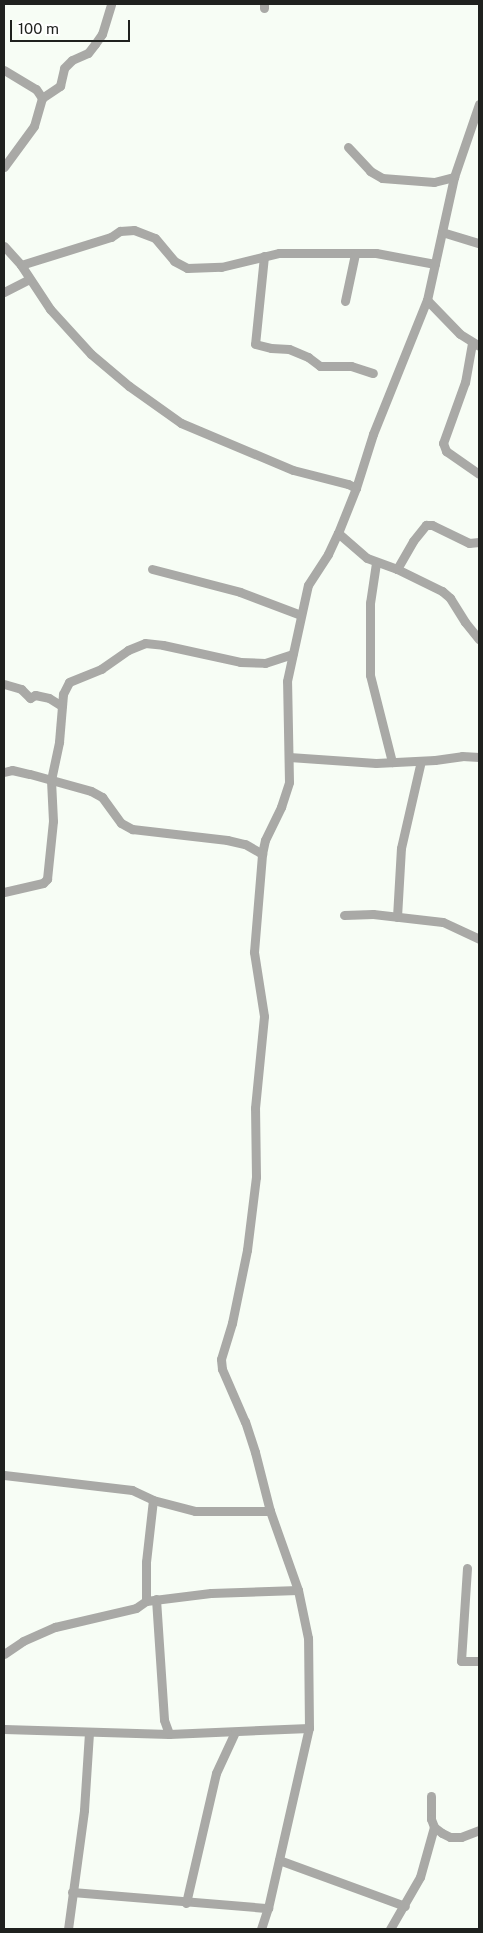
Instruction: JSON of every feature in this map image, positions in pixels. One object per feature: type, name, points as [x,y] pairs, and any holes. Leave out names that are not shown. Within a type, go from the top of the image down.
[{"type":"street","points":[[4,166],[34,126],[42,98],[60,86],[64,68],[72,60],[88,53],[102,34],[111,4]]},
{"type":"street","points":[[4,70],[36,89],[42,98]]},
{"type":"street","points":[[261,1929],[268,1908],[309,1728],[308,1638],[298,1590],[270,1512],[255,1452],[245,1422],[225,1379],[221,1359],[232,1323],[247,1250],[256,1177],[255,1108],[264,1016],[254,952],[262,854],[289,782],[287,681],[308,585],[328,554],[338,533],[356,488],[373,434],[427,300],[454,178],[479,105]]},
{"type":"street","points":[[348,148],[370,171],[382,178],[425,182],[454,178]]},
{"type":"street","points":[[21,265],[111,237],[120,231],[134,230],[155,238],[174,261],[182,267],[221,267],[279,253],[376,253],[435,264]]},
{"type":"street","points":[[442,232],[479,243]]},
{"type":"street","points":[[4,246],[21,265],[50,310],[90,354],[129,386],[182,423],[294,470],[348,484],[356,488]]},
{"type":"street","points":[[345,301],[355,254]]},
{"type":"street","points":[[264,256],[255,344],[271,348],[290,349],[323,367],[351,366],[373,373]]},
{"type":"street","points":[[4,292],[29,279]]},
{"type":"street","points":[[427,300],[476,345],[443,443],[446,451],[479,474]]},
{"type":"street","points":[[398,569],[413,541],[426,524],[432,525],[469,543],[479,542]]},
{"type":"street","points":[[338,533],[367,558],[398,569],[446,594],[479,639]]},
{"type":"street","points":[[376,562],[370,603],[370,675],[392,762]]},
{"type":"street","points":[[152,569],[240,592],[300,615]]},
{"type":"street","points":[[4,892],[43,883],[47,879],[53,821],[51,780],[60,742],[62,694],[70,682],[101,670],[128,650],[145,643],[163,645],[240,662],[265,663],[293,654]]},
{"type":"street","points":[[4,684],[21,689],[30,698],[35,695],[49,698],[62,706]]},
{"type":"street","points":[[289,757],[341,762],[421,762],[462,756],[479,757]]},
{"type":"street","points":[[398,917],[399,865],[421,762]]},
{"type":"street","points":[[4,772],[12,770],[86,788],[99,795],[116,818],[132,829],[227,840],[245,844],[262,854]]},
{"type":"street","points":[[344,916],[373,914],[443,922],[479,939]]},
{"type":"street","points":[[4,1475],[132,1490],[153,1500],[194,1511],[270,1512]]},
{"type":"street","points":[[146,1601],[146,1562],[153,1500]]},
{"type":"street","points":[[467,1568],[461,1661],[479,1661]]},
{"type":"street","points":[[4,1654],[23,1641],[55,1626],[136,1608],[146,1601],[211,1593],[298,1590]]},
{"type":"street","points":[[156,1599],[164,1720],[169,1734]]},
{"type":"street","points":[[4,1729],[169,1734],[309,1728]]},
{"type":"street","points":[[68,1929],[84,1810],[89,1732]]},
{"type":"street","points":[[186,1903],[216,1773],[235,1732]]},
{"type":"street","points":[[390,1929],[420,1878],[434,1827],[431,1819],[431,1796]]},
{"type":"street","points":[[434,1827],[450,1837],[471,1835],[479,1830]]},
{"type":"street","points":[[279,1860],[404,1906]]},
{"type":"street","points":[[72,1892],[186,1903],[268,1908]]}]
